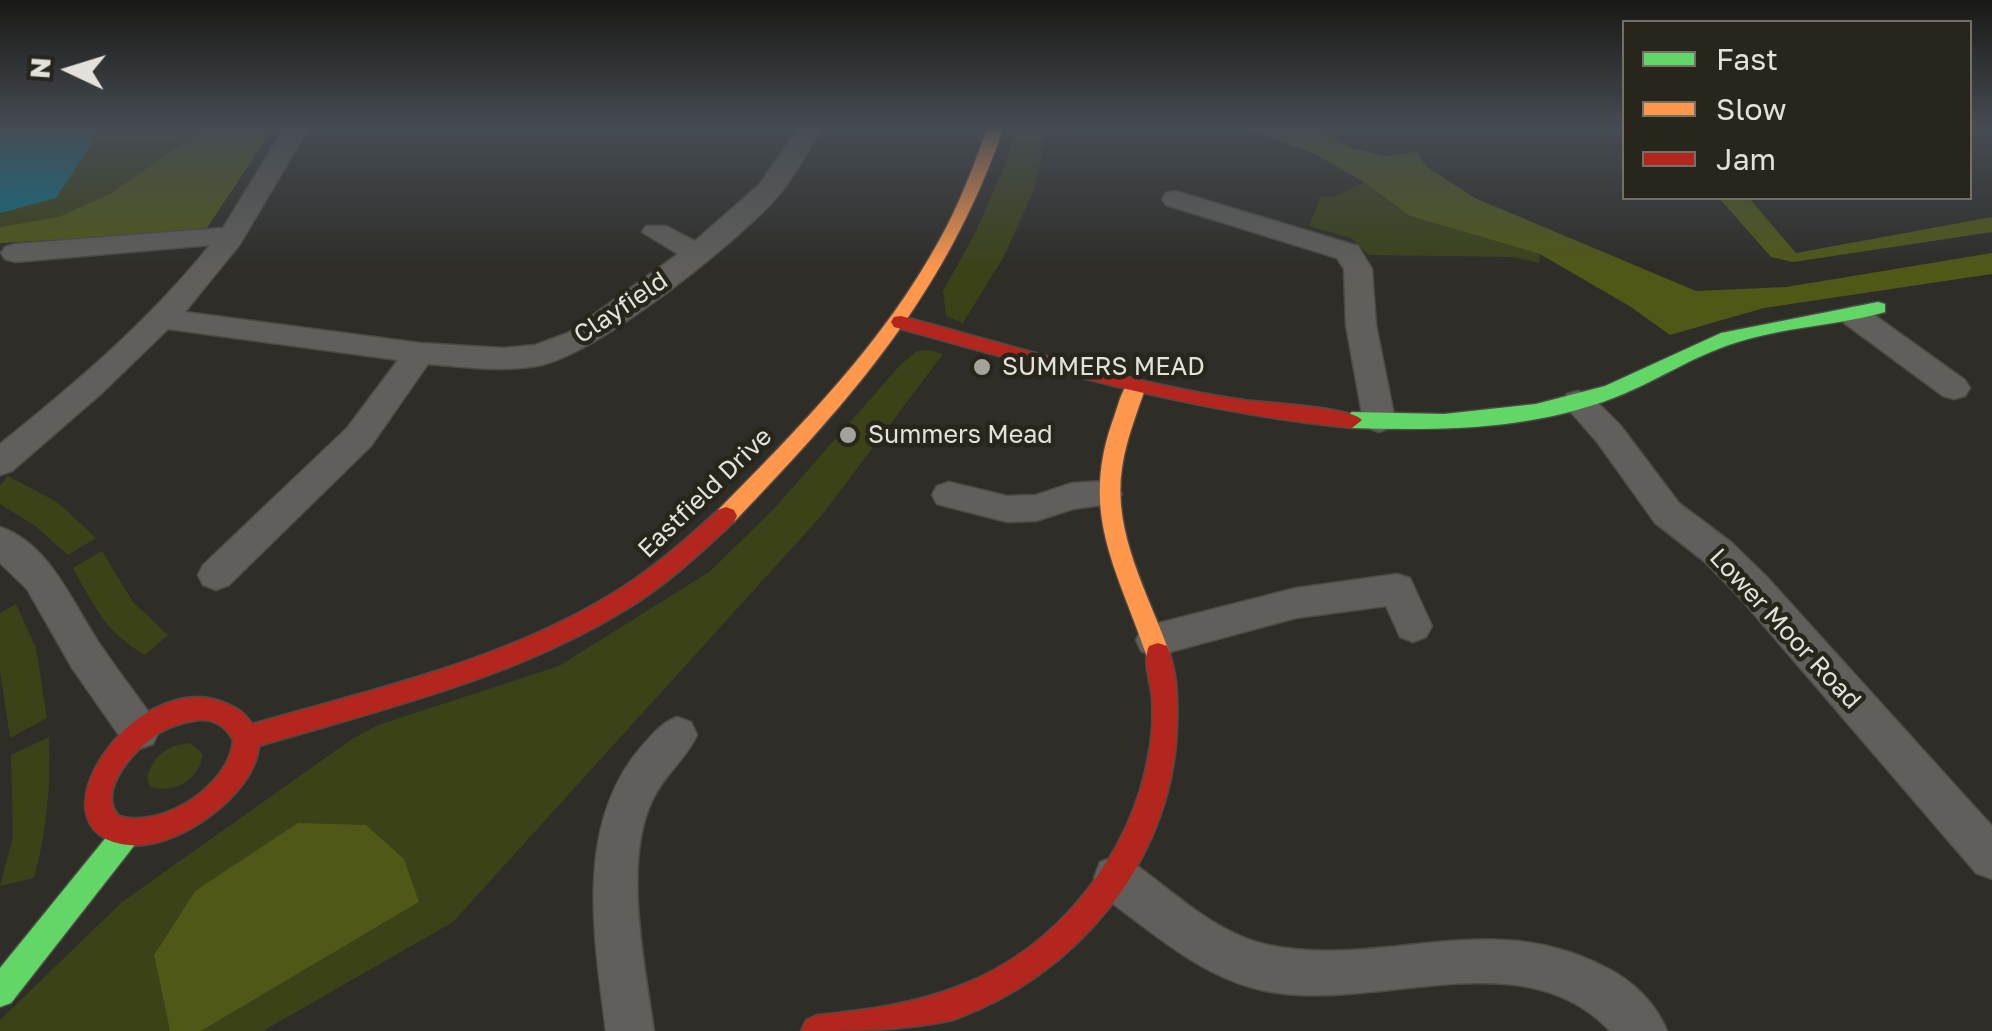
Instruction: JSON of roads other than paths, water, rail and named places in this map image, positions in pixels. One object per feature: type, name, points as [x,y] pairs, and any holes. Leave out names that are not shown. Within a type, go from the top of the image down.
[{"type":"street","points":[[0,462],[159,318],[231,236],[268,175]]},
{"type":"street","name":"Clayfield","points":[[159,318],[420,353],[502,359],[539,355],[579,340],[698,253],[768,191],[779,175]]},
{"type":"street","name":"Eastfield Drive","points":[[246,738],[519,654],[570,631],[644,589],[717,526],[792,448],[901,322],[956,227],[977,175]]},
{"type":"street","points":[[1175,199],[1336,246],[1354,259],[1361,325],[1379,420]]},
{"type":"street","name":"Clayfield","points":[[656,232],[698,253]]},
{"type":"street","points":[[15,253],[154,239],[231,236]]},
{"type":"street","points":[[901,322],[1136,386],[1254,408],[1379,420],[1445,420],[1578,402],[1637,381],[1722,340],[1786,324],[1866,312],[1954,388]]},
{"type":"street","points":[[216,575],[358,437],[420,353]]},
{"type":"street","points":[[817,1031],[863,1028],[942,1011],[998,987],[1078,927],[1116,878],[1146,820],[1162,763],[1166,692],[1155,640],[1115,552],[1105,494],[1113,440],[1136,386]]},
{"type":"street","name":"Lower Moor Road","points":[[1578,402],[1609,434],[1667,513],[1718,552],[1753,587],[1992,858]]},
{"type":"street","points":[[0,428],[33,435]]},
{"type":"street","points":[[950,495],[1007,509],[1036,508],[1072,496],[1105,494]]},
{"type":"street","points":[[0,540],[40,578],[86,656],[139,731]]},
{"type":"street","points":[[1155,640],[1296,603],[1398,589],[1413,626]]},
{"type":"street","points":[[208,708],[226,712],[239,722],[246,738],[244,760],[210,804],[183,822],[154,832],[127,832],[109,825],[98,810],[96,792],[111,760],[139,731],[162,718],[208,708]]},
{"type":"street","points":[[630,1031],[618,939],[620,834],[638,785],[678,735]]},
{"type":"street","points":[[0,992],[127,832]]},
{"type":"street","points":[[1116,878],[1220,951],[1246,964],[1276,970],[1329,972],[1443,960],[1542,968],[1577,975],[1606,990],[1643,1031]]},
{"type":"water","points":[[0,175],[71,175],[56,198],[0,213]]},
{"type":"place","name":"SUMMERS MEAD","points":[[982,367]]},
{"type":"place","name":"Summers Mead","points":[[848,435]]}]
